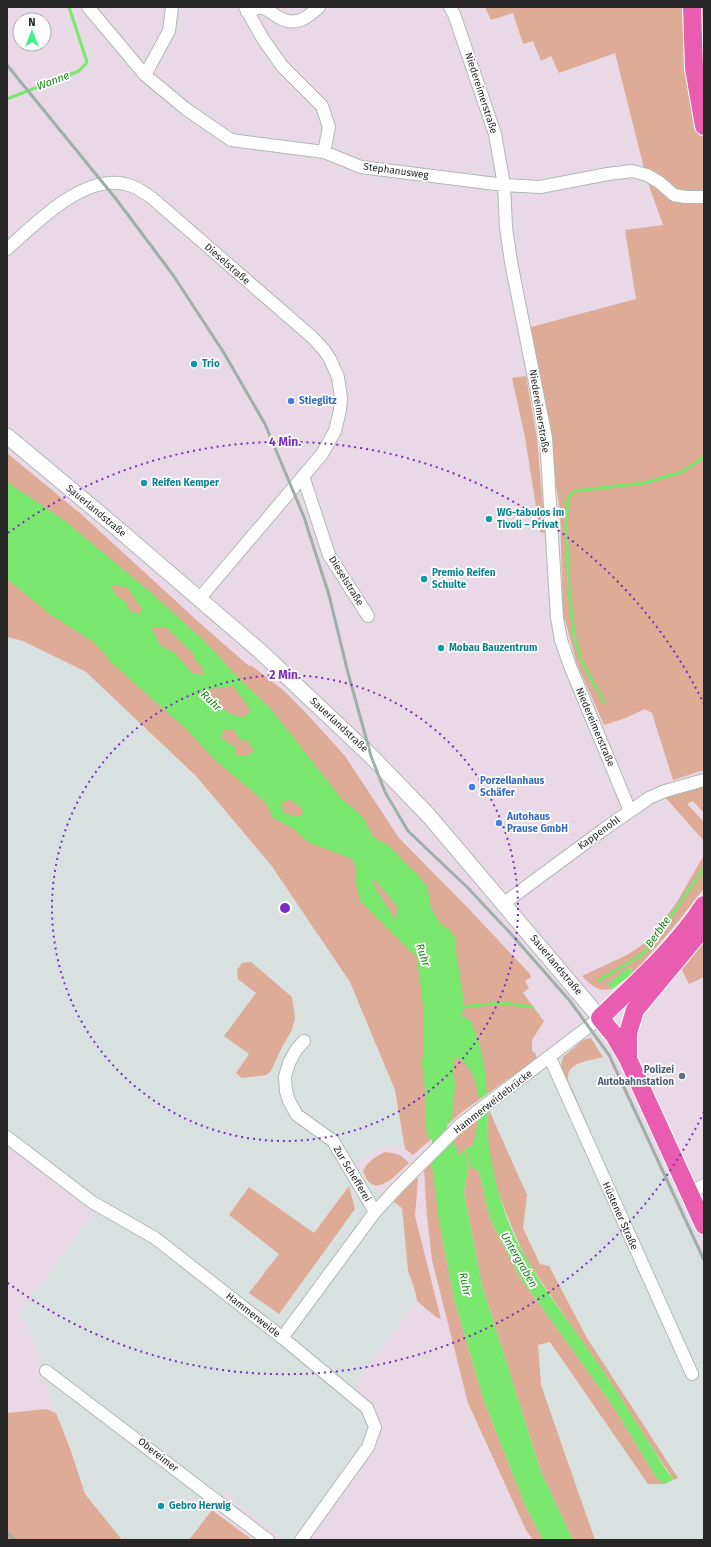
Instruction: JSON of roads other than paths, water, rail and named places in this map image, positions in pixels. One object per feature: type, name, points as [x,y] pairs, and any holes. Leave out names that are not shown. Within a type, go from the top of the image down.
[{"type":"main road","points":[[692,7],[694,68],[704,126]]},
{"type":"main road","points":[[600,1018],[650,970],[692,923],[704,905]]},
{"type":"main road","points":[[628,1059],[628,1033],[635,1010],[704,927]]},
{"type":"main road","points":[[600,1018],[618,1017],[635,1010]]},
{"type":"main road","points":[[600,1018],[614,1035],[628,1059],[697,1190],[704,1225]]},
{"type":"street","name":"Stephanusweg","points":[[88,7],[146,75],[186,109],[231,140],[324,152],[361,167],[504,185],[540,188],[608,174],[632,171],[647,175],[660,182],[674,195],[685,197],[704,197]]},
{"type":"street","points":[[146,75],[169,31],[172,7]]},
{"type":"street","points":[[319,7],[307,18],[291,22],[277,17],[261,7],[246,10],[263,39],[282,66],[322,106],[329,127],[324,152]]},
{"type":"street","name":"Niedereimerstraße","points":[[450,7],[454,14],[495,134],[504,185],[506,227],[511,262],[546,438],[557,618],[561,640],[570,666],[630,811]]},
{"type":"street","name":"Dieselstraße","points":[[7,249],[49,212],[86,189],[103,184],[118,183],[138,189],[152,198],[312,337],[330,359],[338,377],[340,387],[340,410],[335,431],[322,454],[284,501],[199,599]]},
{"type":"street","name":"Sauerlandstraße","points":[[7,436],[261,652],[392,776],[429,816],[600,1018]]},
{"type":"street","name":"Dieselstraße","points":[[303,476],[329,555],[368,616]]},
{"type":"street","name":"Kappenohl","points":[[504,904],[630,811],[658,793],[704,780]]},
{"type":"street","points":[[550,1058],[600,1018]]},
{"type":"street","name":"Zur Schefferei","points":[[304,1041],[288,1063],[285,1077],[286,1091],[289,1101],[297,1115],[333,1141],[375,1212]]},
{"type":"street","name":"Hammerweidebrücke","points":[[398,1187],[461,1124],[550,1058]]},
{"type":"street","name":"Hüstener Straße","points":[[550,1058],[692,1374]]},
{"type":"street","name":"Hammerweide","points":[[7,1136],[92,1202],[155,1238],[282,1338],[367,1408],[374,1427],[368,1447],[301,1540]]},
{"type":"street","name":"Zur Schefferei","points":[[282,1338],[375,1212],[398,1187]]},
{"type":"street","name":"Obereimer","points":[[46,1371],[268,1540]]},
{"type":"water","points":[[7,482],[64,520],[155,596],[204,641],[270,708],[341,798],[363,817],[374,838],[388,845],[427,886],[431,908],[440,923],[450,930],[455,938],[464,1001],[462,1016],[470,1020],[480,1047],[484,1065],[487,1094],[479,1099],[473,1075],[467,1066],[456,1057],[453,1064],[455,1085],[452,1119],[428,1140],[425,1121],[425,1090],[422,1063],[424,1044],[424,1014],[417,958],[360,901],[356,883],[356,868],[352,859],[308,842],[294,829],[273,818],[266,803],[215,760],[186,729],[113,664],[95,643],[51,615],[7,579]],"holes":[[[110,585],[127,587],[142,609],[139,613],[130,612],[126,602],[117,596]],[[151,627],[167,628],[193,653],[197,664],[202,665],[203,675],[192,673],[175,653],[160,645]],[[233,686],[251,710],[243,718],[228,713],[210,694],[210,689]],[[224,729],[233,730],[242,741],[247,740],[254,751],[248,756],[236,756],[235,747],[221,738]],[[289,799],[303,811],[302,816],[293,816],[283,812],[282,804]],[[373,856],[393,876],[401,894],[397,906],[396,921],[373,884]]]},
{"type":"water","points":[[629,967],[634,973],[612,989],[608,984]]},
{"type":"water","name":"Untergraben","points":[[489,1110],[488,1134],[493,1170],[504,1210],[514,1235],[543,1286],[601,1368],[668,1473],[674,1479],[665,1484],[657,1479],[615,1409],[519,1276],[490,1219],[479,1172],[476,1169],[470,1168],[466,1149],[473,1145],[479,1115]]},
{"type":"water","points":[[453,1139],[459,1156],[465,1149],[468,1168],[464,1193],[482,1285],[541,1472],[573,1540],[543,1540],[525,1505],[484,1401],[454,1299],[439,1221],[431,1158]]},
{"type":"waterway","name":"Wanne","points":[[7,99],[79,71],[87,62],[69,7]]},
{"type":"waterway","points":[[604,702],[581,660],[574,635],[569,591],[566,527],[568,498],[574,491],[644,483],[682,472],[704,457]]},
{"type":"waterway","name":"Ruhr","points":[[358,847],[408,906],[411,916]]},
{"type":"waterway","name":"Berbke","points":[[598,981],[643,954],[704,868]]},
{"type":"waterway","name":"Berbke","points":[[460,1007],[502,1003],[532,1007]]},
{"type":"waterway","name":"Ruhr","points":[[436,1108],[443,1160]]},
{"type":"railway","points":[[7,65],[116,199],[173,275],[224,353],[265,424],[304,517],[329,595],[347,669],[371,756],[385,792],[408,831],[467,887],[512,935],[570,1001],[609,1055],[704,1260]]},
{"type":"railway","points":[[7,1533],[15,1540]]},
{"type":"place","name":"Trio","points":[[194,364]]},
{"type":"place","name":"Stieglitz","points":[[291,401]]},
{"type":"place","name":"Reifen Kemper","points":[[144,483]]},
{"type":"place","name":"WG-tabulos im Tivoli – Privat","points":[[489,519]]},
{"type":"place","name":"Premio Reifen Schulte","points":[[424,579]]},
{"type":"place","name":"Mobau Bauzentrum","points":[[441,648]]},
{"type":"place","name":"Porzellanhaus Schäfer","points":[[472,787]]},
{"type":"place","name":"Autohaus Prause GmbH","points":[[499,823]]},
{"type":"place","name":"Polizei Autobahnstation","points":[[682,1076]]},
{"type":"place","name":"Gebro Herwig","points":[[161,1506]]}]
